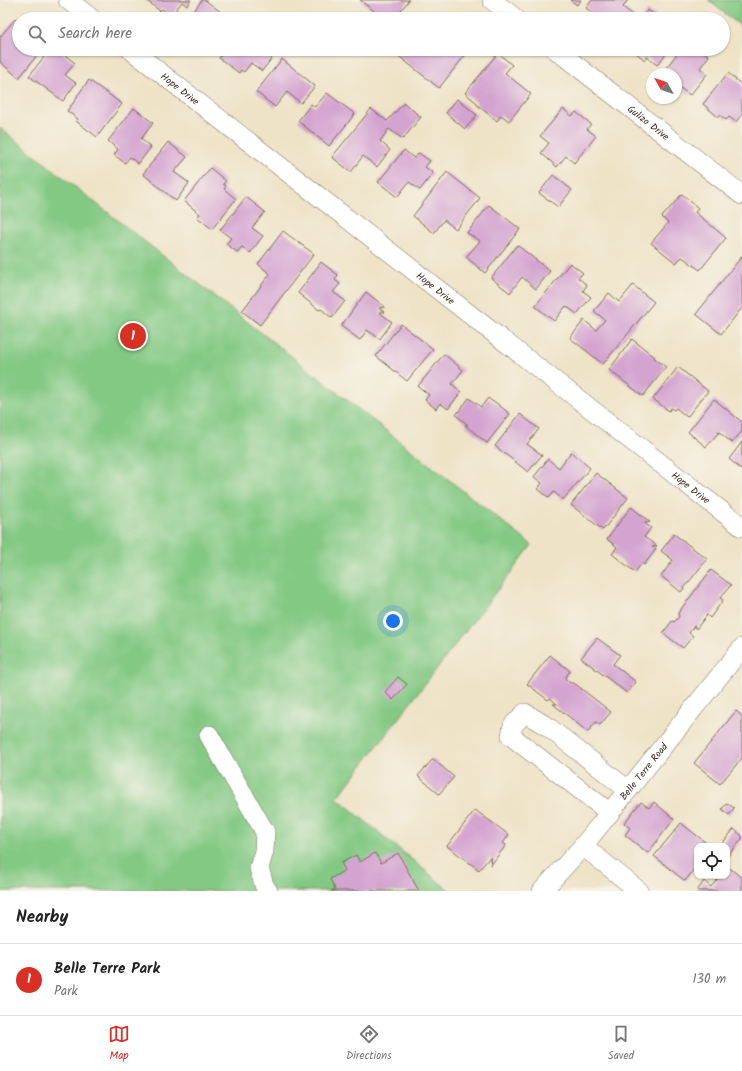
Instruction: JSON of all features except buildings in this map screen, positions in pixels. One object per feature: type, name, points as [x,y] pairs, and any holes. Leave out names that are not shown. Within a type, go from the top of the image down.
[{"type":"street","points":[[68,0],[83,12]]},
{"type":"street","points":[[492,0],[507,12]]},
{"type":"street","name":"Hope Drive","points":[[139,56],[742,527]]},
{"type":"street","name":"Gulizo Drive","points":[[563,56],[742,196]]},
{"type":"street","name":"Belle Terre Road","points":[[542,891],[583,846],[628,790],[736,667],[742,648]]},
{"type":"street","points":[[610,813],[512,736],[513,725],[525,713],[548,727],[628,790]]},
{"type":"street","points":[[209,735],[265,832],[264,851],[259,868],[264,885],[268,891]]},
{"type":"street","points":[[583,846],[639,891]]},
{"type":"green space","points":[[708,0],[742,0],[742,27],[730,17],[730,12],[723,12]]},
{"type":"green space","points":[[0,128],[532,545],[337,798],[450,891],[0,891]]},
{"type":"place","name":"Belle Terre Park","points":[[133,336]]}]
